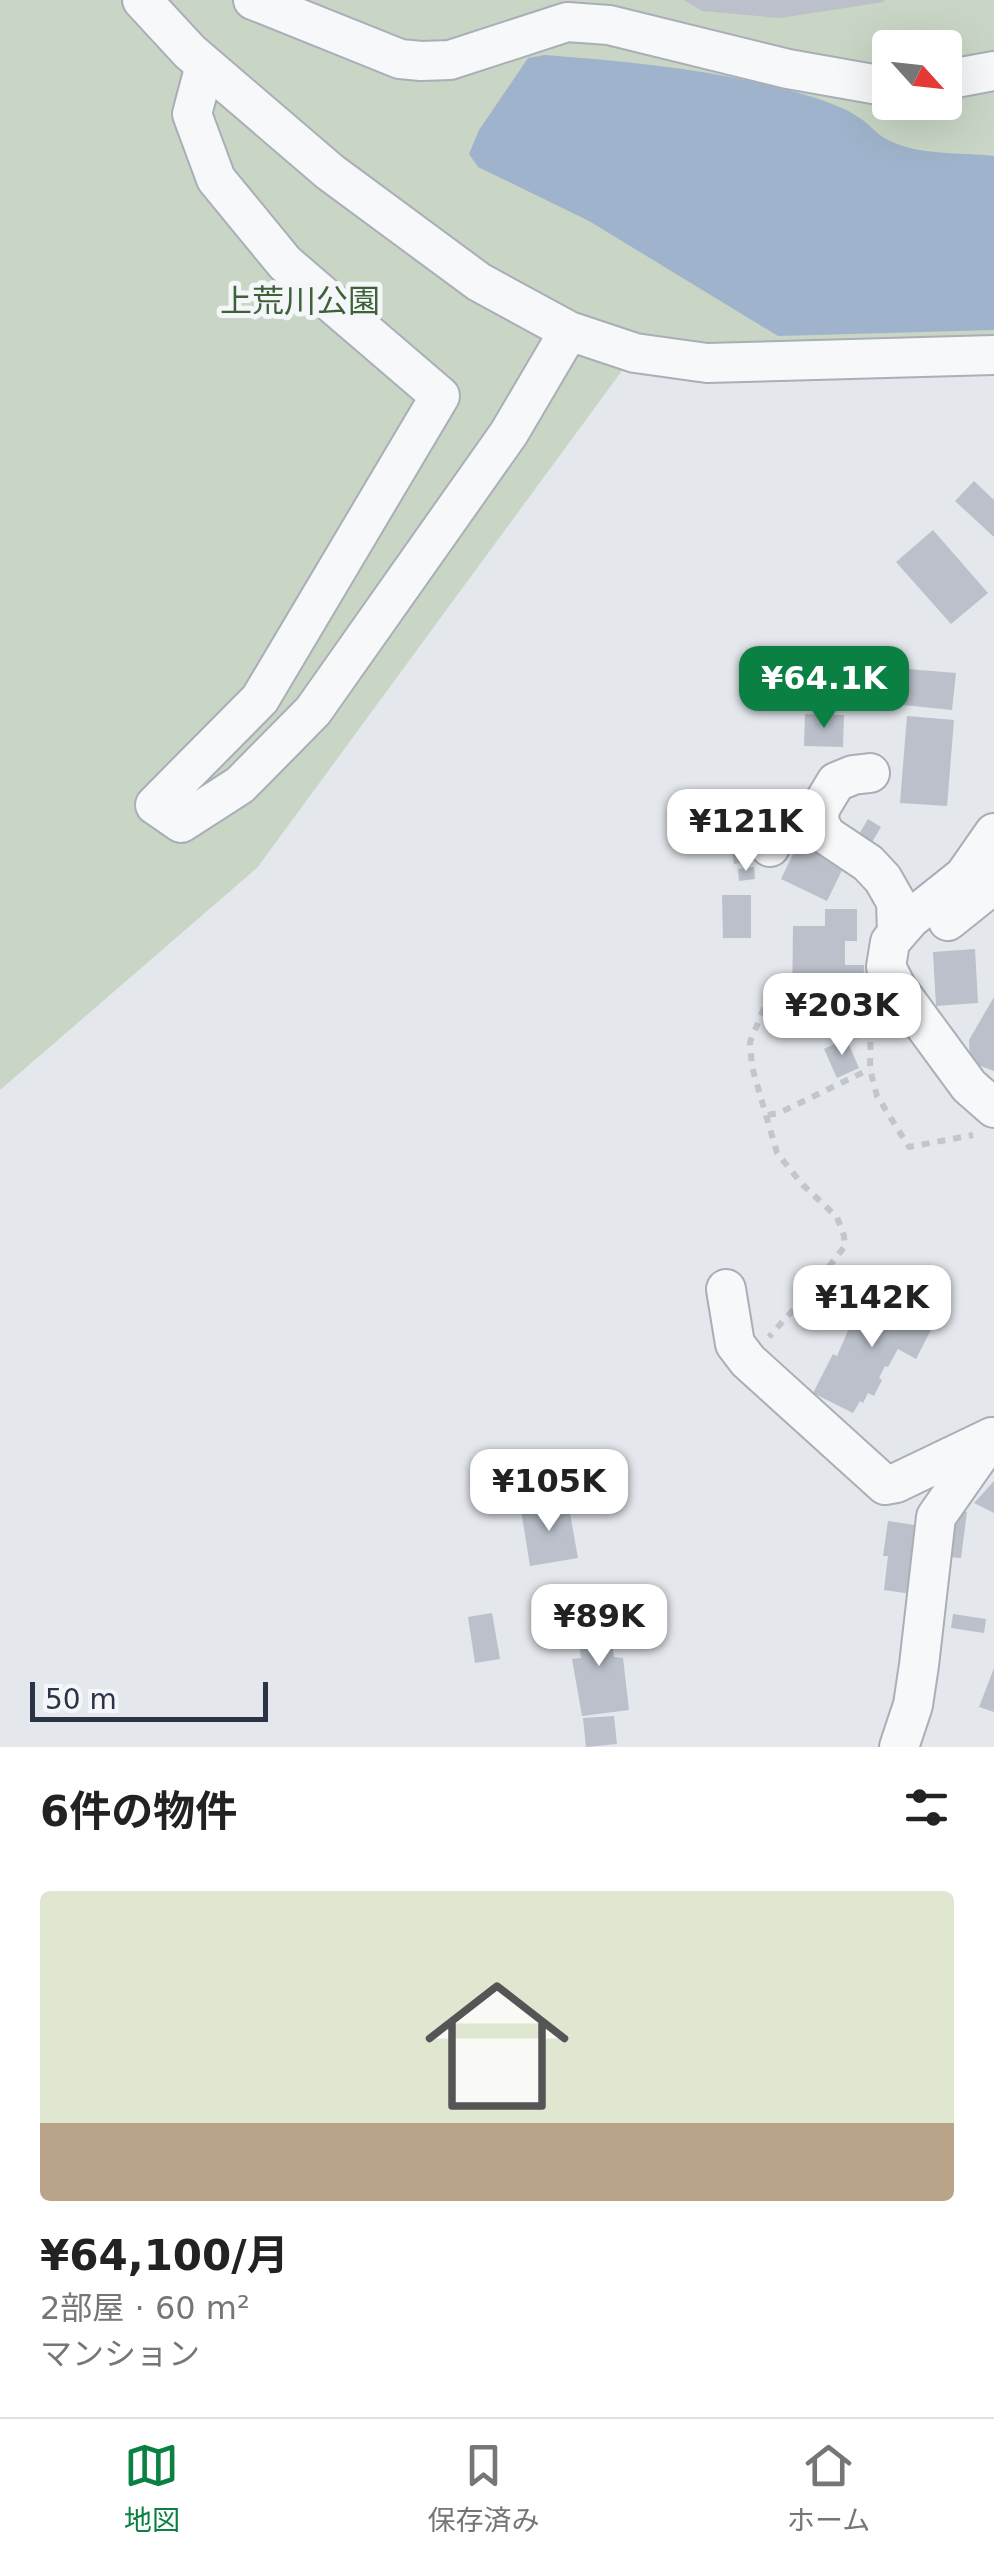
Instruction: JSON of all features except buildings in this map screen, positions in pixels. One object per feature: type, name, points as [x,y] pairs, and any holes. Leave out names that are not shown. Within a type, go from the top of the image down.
[{"type":"street","points":[[252,0],[410,60],[450,60],[566,22],[609,24],[788,69],[872,84]]},
{"type":"street","points":[[151,2],[205,65],[330,172],[479,282],[569,330],[635,353],[707,363],[994,355]]},
{"type":"street","points":[[205,65],[192,114],[216,179],[285,263],[440,396],[260,700],[155,806],[181,823],[240,785],[313,712],[498,449],[569,330]]},
{"type":"street","points":[[962,77],[994,71]]},
{"type":"street","points":[[870,773],[836,782],[818,820],[826,835],[883,879],[896,902],[891,950],[897,988],[969,1086],[988,1120]]},
{"type":"street","points":[[770,847],[772,820],[818,820]]},
{"type":"street","points":[[891,950],[910,920],[964,876],[994,833]]},
{"type":"street","points":[[891,950],[913,948],[994,884]]},
{"type":"street","points":[[726,1289],[734,1344],[884,1486],[993,1435]]},
{"type":"street","points":[[899,1747],[913,1705],[920,1665],[936,1516],[993,1435]]},
{"type":"path","points":[[891,950],[871,998],[870,1069],[876,1096],[909,1147],[988,1120]]},
{"type":"path","points":[[748,1361],[845,1246],[837,1217],[803,1186],[777,1153],[752,1066],[750,1042],[764,1008]]},
{"type":"path","points":[[768,1115],[870,1069]]},
{"type":"green space","name":"上荒川公園","points":[[0,0],[994,0],[994,355],[635,353],[257,868],[0,1090]]},
{"type":"water","points":[[545,55],[648,65],[749,81],[838,106],[900,145],[994,156],[994,330],[778,336],[589,221],[478,167],[469,154],[479,130],[528,58]]}]
